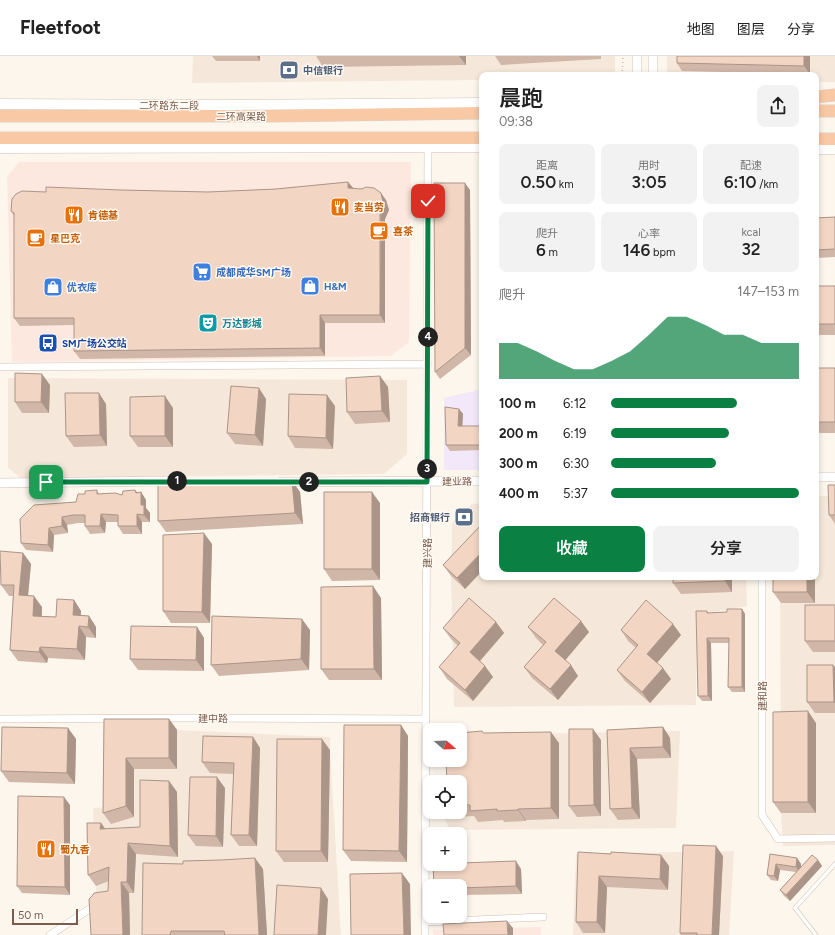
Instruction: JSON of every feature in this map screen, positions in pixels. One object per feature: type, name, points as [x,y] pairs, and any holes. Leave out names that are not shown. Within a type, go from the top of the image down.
[{"type":"highway","points":[[819,98],[835,95]]},
{"type":"highway","points":[[819,111],[835,111]]},
{"type":"highway","name":"二环高架路","points":[[0,116],[264,116],[479,113]]},
{"type":"highway","points":[[0,138],[479,138]]},
{"type":"highway","points":[[819,139],[835,139]]},
{"type":"main road","points":[[819,98],[835,100]]},
{"type":"main road","name":"二环路东二段","points":[[0,104],[233,105],[479,103]]},
{"type":"main road","points":[[0,148],[479,147]]},
{"type":"main road","points":[[819,149],[835,149]]},
{"type":"street","points":[[637,56],[637,72]]},
{"type":"street","points":[[653,56],[653,72]]},
{"type":"street","name":"建兴路","points":[[425,879],[428,147]]},
{"type":"street","points":[[0,367],[428,364]]},
{"type":"street","points":[[819,477],[835,477]]},
{"type":"street","points":[[0,483],[176,481]]},
{"type":"street","name":"建业路","points":[[270,482],[479,481]]},
{"type":"street","name":"建和路","points":[[762,580],[762,815],[778,839],[835,838]]},
{"type":"street","name":"建中路","points":[[0,719],[183,718],[426,720]]},
{"type":"street","points":[[50,935],[97,904]]},
{"type":"street","points":[[467,920],[543,917]]},
{"type":"street","name":"建兴路","points":[[425,923],[425,935]]},
{"type":"lane","points":[[816,935],[796,908],[835,864]]},
{"type":"path","points":[[622,72],[623,58]]},
{"type":"shaded area","points":[[193,56],[615,56],[615,72],[479,72],[479,80],[192,83]]},
{"type":"shaded area","points":[[667,56],[835,56],[835,82],[819,82],[819,72],[667,72]]},
{"type":"shaded area","name":"成都成华SM广场","points":[[19,162],[411,162],[409,342],[391,356],[12,362],[7,177]]},
{"type":"shaded area","points":[[8,378],[407,380],[407,454],[384,474],[21,478],[8,468]]},
{"type":"shaded area","points":[[479,390],[479,470],[444,470],[444,398]]},
{"type":"shaded area","points":[[819,496],[835,496],[835,845],[783,846],[781,813],[780,580],[819,580]]},
{"type":"shaded area","points":[[479,503],[479,580],[746,580],[747,606],[697,615],[696,705],[454,707],[451,576],[452,523],[472,504]]},
{"type":"shaded area","points":[[112,730],[177,730],[330,737],[341,935],[98,935],[93,808],[113,807]]},
{"type":"shaded area","points":[[680,731],[676,828],[467,830],[467,827],[448,827],[445,819],[467,819],[467,775],[447,775],[448,767],[467,767],[467,735]]},
{"type":"shaded area","points":[[734,851],[729,935],[573,935],[576,854]]},
{"type":"shaded area","points":[[541,927],[541,935],[433,935],[433,930]]},
{"type":"building","points":[[677,56],[804,56],[804,66],[677,63]]},
{"type":"building","name":"成都成华SM广场","points":[[348,182],[348,188],[374,188],[381,193],[383,202],[380,211],[380,315],[320,315],[320,348],[74,351],[74,318],[14,318],[14,213],[11,211],[12,199],[16,194],[22,191],[46,192],[46,187],[208,192],[276,189]]},
{"type":"building","points":[[434,183],[465,183],[465,348],[435,372]]},
{"type":"building","points":[[835,217],[835,249],[819,250],[819,218]]},
{"type":"building","points":[[819,286],[835,286],[835,324],[819,324]]},
{"type":"building","points":[[819,368],[835,368],[835,422],[819,422]]},
{"type":"building","points":[[15,373],[42,374],[41,402],[15,402]]},
{"type":"building","points":[[380,376],[382,411],[347,412],[346,378]]},
{"type":"building","points":[[231,386],[259,388],[255,435],[227,433]]},
{"type":"building","points":[[65,393],[99,393],[100,435],[66,436]]},
{"type":"building","points":[[289,394],[327,395],[326,438],[288,436]]},
{"type":"building","points":[[165,396],[165,436],[130,436],[130,397]]},
{"type":"building","points":[[445,407],[459,409],[458,426],[479,426],[479,445],[446,445]]},
{"type":"building","points":[[158,480],[292,481],[295,513],[158,521]]},
{"type":"building","points":[[828,485],[835,485],[835,515],[829,515]]},
{"type":"building","points":[[97,490],[97,494],[115,493],[122,495],[123,491],[135,490],[136,493],[141,492],[141,505],[144,505],[144,515],[137,514],[137,526],[118,526],[118,515],[101,514],[100,526],[85,526],[85,515],[73,515],[62,517],[62,526],[49,528],[48,545],[21,543],[20,519],[34,505],[76,502],[78,494],[85,494],[85,491]]},
{"type":"building","points":[[324,492],[372,492],[372,569],[324,569]]},
{"type":"building","points":[[479,527],[479,555],[457,578],[443,565]]},
{"type":"building","points":[[204,533],[202,612],[163,611],[163,535]]},
{"type":"building","points":[[0,551],[23,553],[19,595],[34,596],[33,616],[56,617],[57,599],[74,600],[73,615],[89,616],[88,627],[79,626],[77,649],[40,647],[39,652],[10,650],[14,585],[1,585]]},
{"type":"building","points":[[673,580],[725,580],[725,581],[673,583]]},
{"type":"building","points":[[773,580],[807,580],[807,592],[773,592]]},
{"type":"building","points":[[373,586],[374,669],[321,669],[321,587]]},
{"type":"building","points":[[469,598],[496,622],[470,652],[485,666],[465,690],[439,667],[460,643],[443,628]]},
{"type":"building","points":[[554,598],[581,621],[555,651],[571,665],[550,689],[524,667],[546,642],[528,627]]},
{"type":"building","points":[[646,600],[673,624],[647,654],[663,668],[642,692],[617,670],[638,645],[621,630]]},
{"type":"building","points":[[805,605],[835,605],[835,641],[805,641]]},
{"type":"building","points":[[727,609],[742,609],[742,687],[728,687],[729,638],[707,638],[708,696],[698,696],[696,611],[707,611],[707,613],[727,612]]},
{"type":"building","points":[[212,616],[302,619],[301,659],[211,665]]},
{"type":"building","points":[[131,626],[197,627],[196,660],[130,659]]},
{"type":"building","points":[[807,665],[833,665],[834,702],[807,702]]},
{"type":"building","points":[[808,711],[808,802],[773,802],[773,712]]},
{"type":"building","points":[[104,719],[169,719],[169,758],[126,758],[126,806],[103,813]]},
{"type":"building","points":[[344,725],[401,725],[399,851],[343,850]]},
{"type":"building","points":[[2,727],[68,728],[67,773],[1,771]]},
{"type":"building","points":[[663,727],[663,747],[630,748],[632,808],[610,809],[607,730]]},
{"type":"building","points":[[569,729],[593,729],[594,805],[569,806]]},
{"type":"building","points":[[482,731],[483,733],[551,732],[551,808],[470,811],[470,805],[467,805],[467,775],[447,775],[446,767],[467,767],[467,732]]},
{"type":"building","points":[[203,736],[253,737],[249,835],[231,835],[234,763],[202,762]]},
{"type":"building","points":[[277,739],[322,739],[321,851],[276,851]]},
{"type":"building","points":[[190,777],[217,777],[216,836],[188,835]]},
{"type":"building","points":[[140,780],[169,781],[170,846],[128,843],[127,882],[121,882],[123,935],[91,935],[89,899],[94,893],[108,891],[109,867],[88,875],[87,823],[101,823],[100,829],[140,827]]},
{"type":"building","name":"蜀九香","points":[[18,796],[64,797],[65,887],[17,886]]},
{"type":"building","points":[[683,845],[716,846],[712,935],[680,933]]},
{"type":"building","points":[[578,852],[661,855],[660,879],[599,876],[597,922],[576,922]]},
{"type":"building","points":[[770,854],[797,858],[796,867],[776,864],[774,876],[767,875]]},
{"type":"building","points":[[812,855],[818,860],[786,895],[780,890]]},
{"type":"building","points":[[255,858],[259,935],[225,935],[224,931],[171,931],[170,935],[142,935],[143,863],[183,864],[183,861]]},
{"type":"building","points":[[516,861],[516,886],[467,888],[467,879],[434,879],[433,871],[467,871],[467,863]]},
{"type":"building","points":[[402,873],[404,935],[351,935],[350,874]]},
{"type":"building","points":[[277,885],[321,888],[318,935],[274,935]]},
{"type":"building","points":[[507,921],[508,935],[444,935],[443,924]]},
{"type":"place","name":"中信银行","points":[[289,70]]},
{"type":"place","name":"麦当劳","points":[[340,207]]},
{"type":"place","name":"肯德基","points":[[74,215]]},
{"type":"place","name":"喜茶","points":[[379,231]]},
{"type":"place","name":"星巴克","points":[[36,238]]},
{"type":"place","name":"成都成华SM广场","points":[[202,272]]},
{"type":"place","name":"H&M","points":[[310,286]]},
{"type":"place","name":"优衣库","points":[[53,287]]},
{"type":"place","name":"万达影城","points":[[208,323]]},
{"type":"place","name":"SM广场公交站","points":[[48,343]]},
{"type":"place","name":"招商银行","points":[[464,517]]},
{"type":"place","name":"蜀九香","points":[[46,849]]},
{"type":"route","points":[[46,482],[427,482],[428,201]]}]
